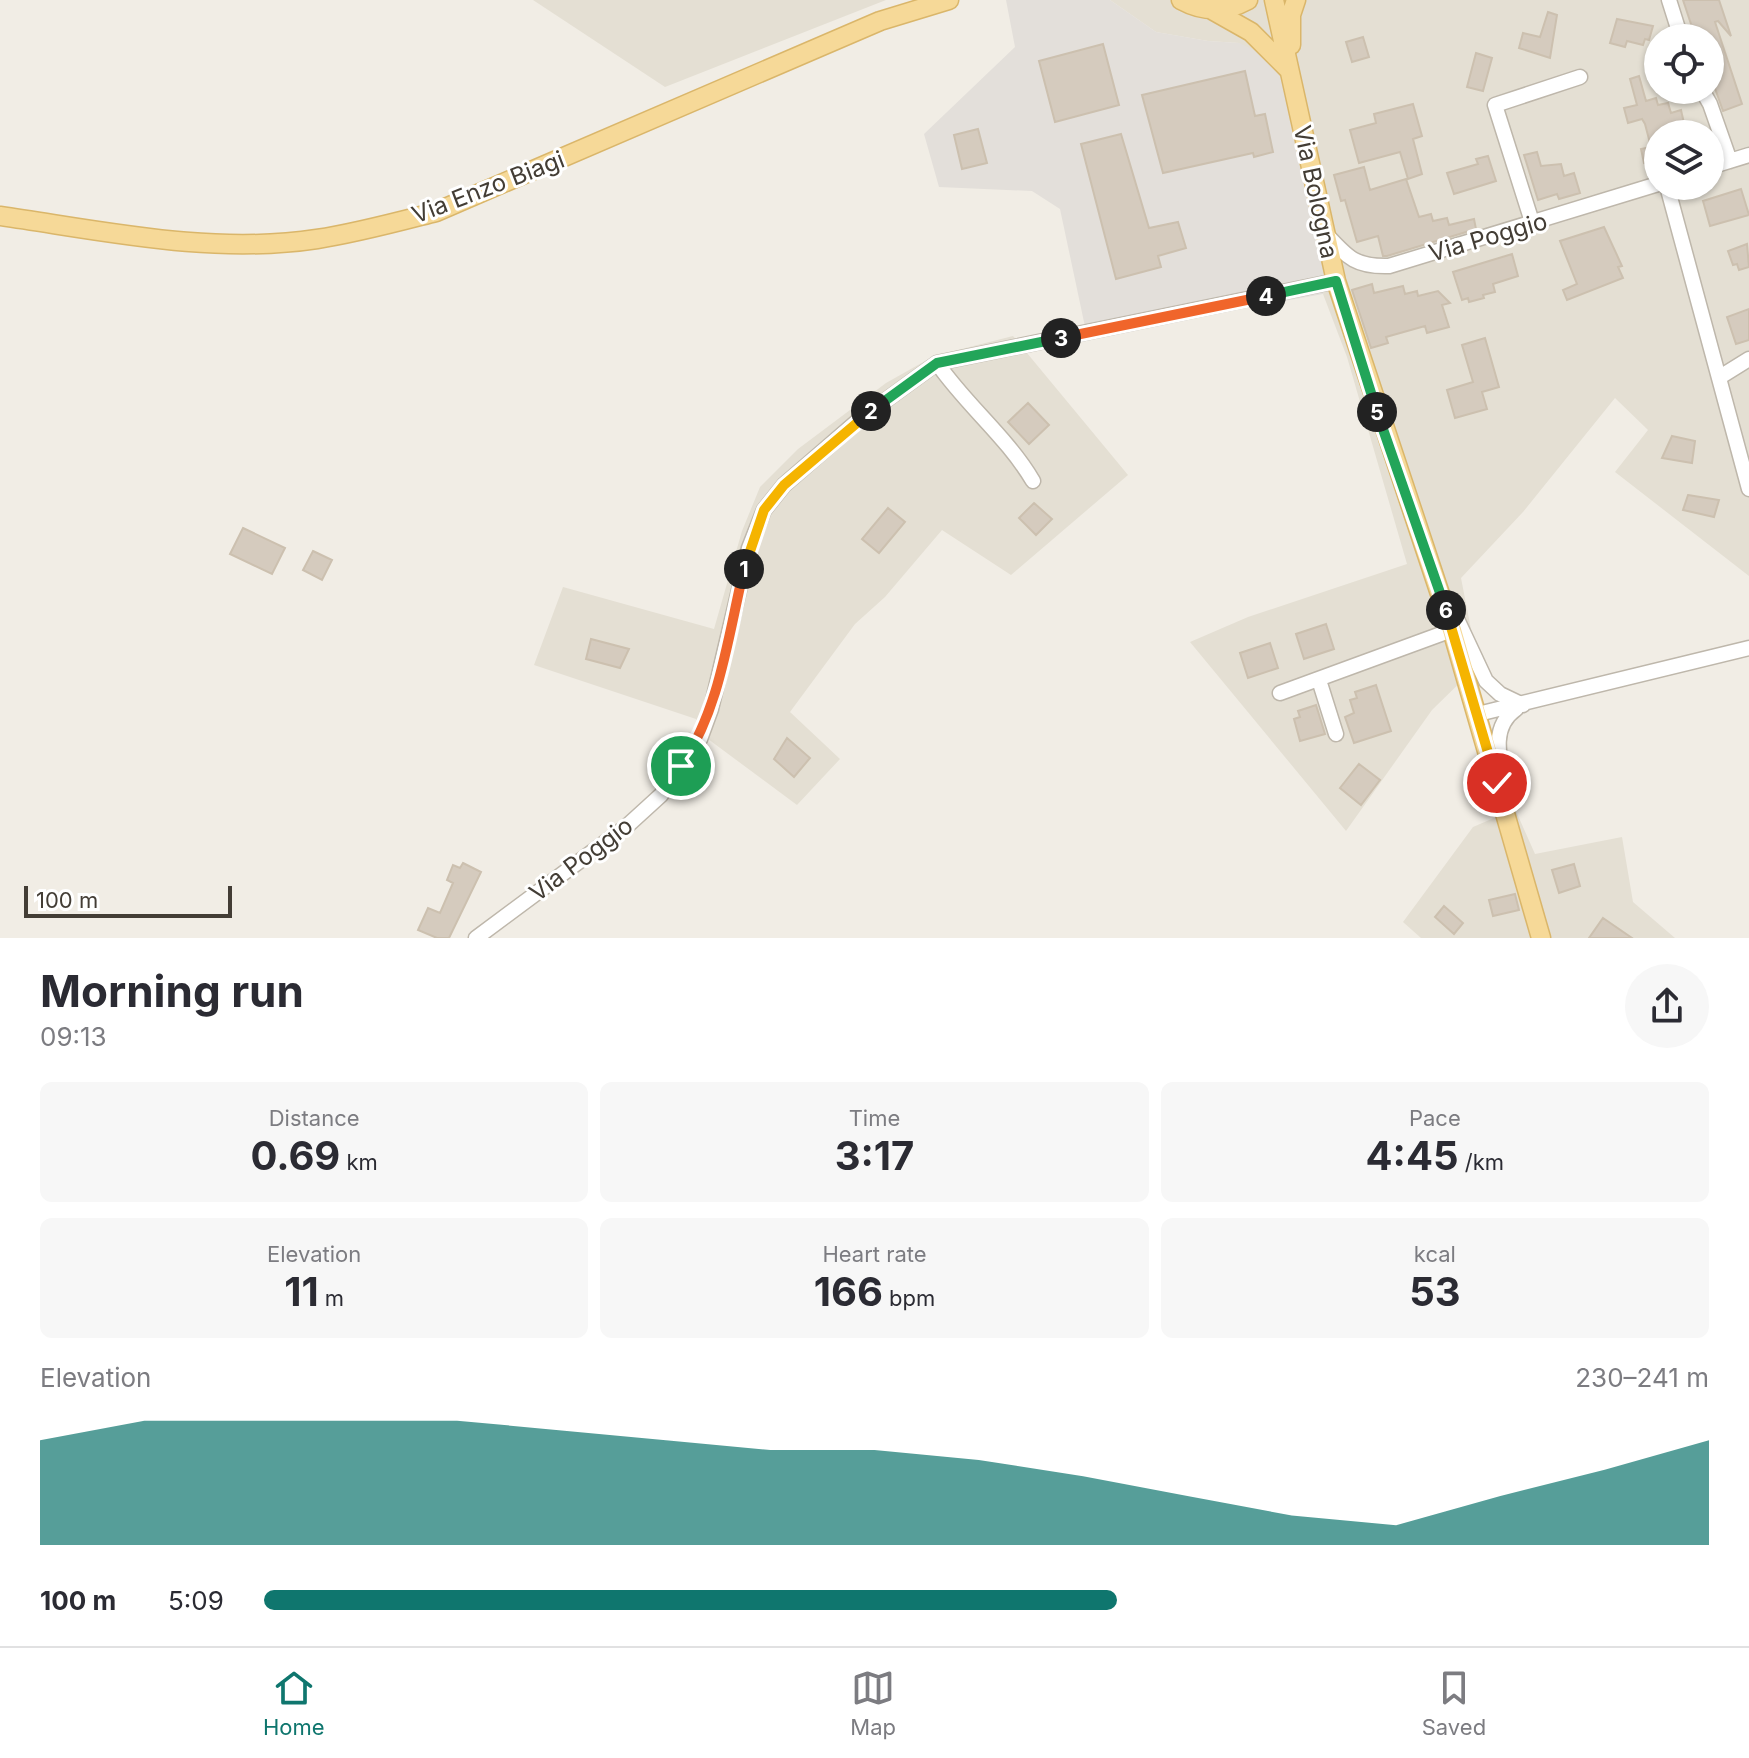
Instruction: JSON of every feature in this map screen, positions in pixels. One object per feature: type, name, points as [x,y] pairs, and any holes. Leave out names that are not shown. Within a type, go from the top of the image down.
[{"type":"main road","name":"Via Enzo Biagi","points":[[0,216],[156,239],[234,244],[315,239],[367,229],[436,212],[880,21],[949,0]]},
{"type":"main road","points":[[1181,0],[1212,10],[1251,32],[1290,71]]},
{"type":"main road","points":[[1212,10],[1248,0]]},
{"type":"main road","name":"Via Bologna","points":[[1274,0],[1336,281],[1371,394],[1452,630],[1541,938]]},
{"type":"main road","points":[[1290,71],[1291,15],[1296,0]]},
{"type":"street","points":[[1669,0],[1677,24]]},
{"type":"street","points":[[1533,225],[1495,105],[1580,77]]},
{"type":"street","points":[[1710,104],[1730,161]]},
{"type":"street","points":[[1724,163],[1749,155]]},
{"type":"street","name":"Via Poggio","points":[[1326,234],[1347,257],[1367,267],[1389,266],[1533,225],[1644,189]]},
{"type":"street","points":[[1671,200],[1749,489]]},
{"type":"street","name":"Via Poggio","points":[[476,938],[627,826],[661,795],[700,739],[711,709],[749,548],[764,510],[784,485],[860,419],[937,363],[1336,281]]},
{"type":"street","points":[[1720,377],[1749,359]]},
{"type":"street","points":[[937,363],[955,389],[1021,461],[1033,481]]},
{"type":"street","points":[[1435,577],[1486,681],[1500,694],[1523,705]]},
{"type":"street","points":[[1280,693],[1452,630]]},
{"type":"street","points":[[1478,714],[1749,648]]},
{"type":"street","points":[[1319,680],[1336,734]]},
{"type":"street","points":[[1516,853],[1498,732],[1503,718],[1523,705]]},
{"type":"shaded area","points":[[533,0],[886,0],[665,87]]},
{"type":"shaded area","points":[[1006,0],[1110,0],[1156,32],[1239,43],[1288,66],[1334,263],[1323,294],[1087,336],[1060,209],[1032,191],[939,187],[924,134],[1015,47]]},
{"type":"shaded area","points":[[1110,0],[1749,0],[1749,576],[1615,472],[1648,430],[1615,398],[1523,512],[1461,578],[1478,665],[1432,710],[1346,831],[1190,642],[1248,617],[1407,564],[1347,357],[1323,294],[1334,263],[1239,43],[1156,32]]},
{"type":"shaded area","points":[[1013,336],[1128,475],[1011,575],[942,530],[885,597],[855,624],[790,712],[840,759],[797,805],[708,739],[696,719],[534,665],[563,587],[714,629],[742,531],[760,487],[798,449],[886,383],[934,356]]},
{"type":"shaded area","points":[[1515,809],[1535,854],[1622,837],[1633,902],[1675,938],[1421,938],[1403,922],[1473,827]]},
{"type":"building","points":[[1683,0],[1719,0],[1731,36],[1724,24],[1718,21],[1716,24],[1691,24]]},
{"type":"building","points":[[1548,12],[1557,15],[1550,58],[1519,48],[1523,33],[1540,37]]},
{"type":"building","points":[[1617,19],[1644,24],[1643,45],[1627,41],[1625,47],[1610,43]]},
{"type":"building","points":[[1363,37],[1369,57],[1352,62],[1346,42]]},
{"type":"building","points":[[1103,44],[1119,105],[1055,122],[1039,61]]},
{"type":"building","points":[[1724,49],[1742,104],[1723,111],[1721,104],[1724,104]]},
{"type":"building","points":[[1476,53],[1492,58],[1483,91],[1467,87]]},
{"type":"building","points":[[1245,71],[1255,116],[1265,114],[1273,152],[1254,157],[1253,153],[1163,173],[1142,95]]},
{"type":"building","points":[[1639,76],[1644,104],[1668,104],[1671,113],[1681,110],[1683,120],[1644,122],[1642,119],[1628,123],[1624,108],[1637,105],[1630,79]]},
{"type":"building","points":[[1413,104],[1422,136],[1413,139],[1422,174],[1408,179],[1400,152],[1359,163],[1350,130],[1376,123],[1374,114]]},
{"type":"building","points":[[978,129],[987,163],[962,169],[954,135]]},
{"type":"building","points":[[1121,134],[1149,228],[1178,222],[1186,248],[1158,256],[1161,267],[1116,279],[1081,144]]},
{"type":"building","points":[[1537,152],[1541,166],[1561,164],[1564,176],[1574,173],[1580,193],[1559,199],[1557,194],[1538,200],[1524,155]]},
{"type":"building","points":[[1488,156],[1496,181],[1454,194],[1447,173],[1478,164],[1476,159]]},
{"type":"building","points":[[1364,167],[1370,190],[1406,179],[1419,217],[1431,214],[1433,221],[1447,218],[1449,225],[1474,219],[1476,229],[1387,256],[1383,256],[1378,236],[1357,242],[1334,175]]},
{"type":"building","points":[[1741,189],[1749,215],[1710,226],[1703,201],[1724,200],[1724,194]]},
{"type":"building","points":[[1604,227],[1622,266],[1618,267],[1623,278],[1567,300],[1563,290],[1577,284],[1560,241]]},
{"type":"building","points":[[1747,244],[1749,267],[1739,270],[1737,264],[1733,265],[1728,251]]},
{"type":"building","points":[[1512,254],[1518,276],[1493,284],[1495,292],[1483,295],[1484,298],[1469,302],[1468,298],[1462,300],[1453,272]]},
{"type":"building","points":[[1372,284],[1374,293],[1403,286],[1405,294],[1417,291],[1418,296],[1438,291],[1450,303],[1442,305],[1449,327],[1427,333],[1425,326],[1386,337],[1388,343],[1371,348],[1352,290]]},
{"type":"building","points":[[1749,309],[1749,340],[1736,344],[1727,317]]},
{"type":"building","points":[[1485,338],[1499,387],[1482,392],[1487,409],[1455,418],[1447,390],[1473,382],[1462,345]]},
{"type":"building","points":[[1028,403],[1049,425],[1029,444],[1008,422]]},
{"type":"building","points":[[1672,436],[1695,441],[1692,463],[1662,458]]},
{"type":"building","points":[[1688,495],[1719,500],[1714,517],[1683,510]]},
{"type":"building","points":[[1034,503],[1052,519],[1036,535],[1019,518]]},
{"type":"building","points":[[888,508],[905,522],[879,553],[862,539]]},
{"type":"building","points":[[243,528],[285,548],[272,574],[230,554]]},
{"type":"building","points":[[313,551],[332,560],[322,580],[303,570]]},
{"type":"building","points":[[1326,624],[1334,649],[1304,659],[1296,634]]},
{"type":"building","points":[[591,639],[629,649],[620,668],[586,659]]},
{"type":"building","points":[[1270,643],[1278,668],[1248,678],[1240,653]]},
{"type":"building","points":[[1376,685],[1391,731],[1354,743],[1345,717],[1354,713],[1350,700],[1357,698],[1355,692]]},
{"type":"building","points":[[1316,705],[1325,734],[1300,741],[1294,719],[1300,717],[1298,711]]},
{"type":"building","points":[[787,738],[810,758],[794,777],[774,759]]},
{"type":"building","points":[[1359,764],[1380,780],[1361,805],[1340,788]]},
{"type":"building","points":[[463,863],[481,872],[449,938],[437,938],[418,930],[428,908],[440,913],[453,883],[447,880],[453,865],[460,868]]},
{"type":"building","points":[[1574,864],[1580,886],[1559,893],[1552,870]]},
{"type":"building","points":[[1515,894],[1519,910],[1493,916],[1489,900]]},
{"type":"building","points":[[1444,906],[1463,923],[1454,934],[1435,917]]},
{"type":"building","points":[[1603,918],[1632,938],[1589,938]]},
{"type":"route","points":[[681,766],[700,739],[711,709],[749,548],[764,510],[784,485],[860,419],[937,363],[1336,281],[1371,394],[1435,577],[1497,783]]}]
